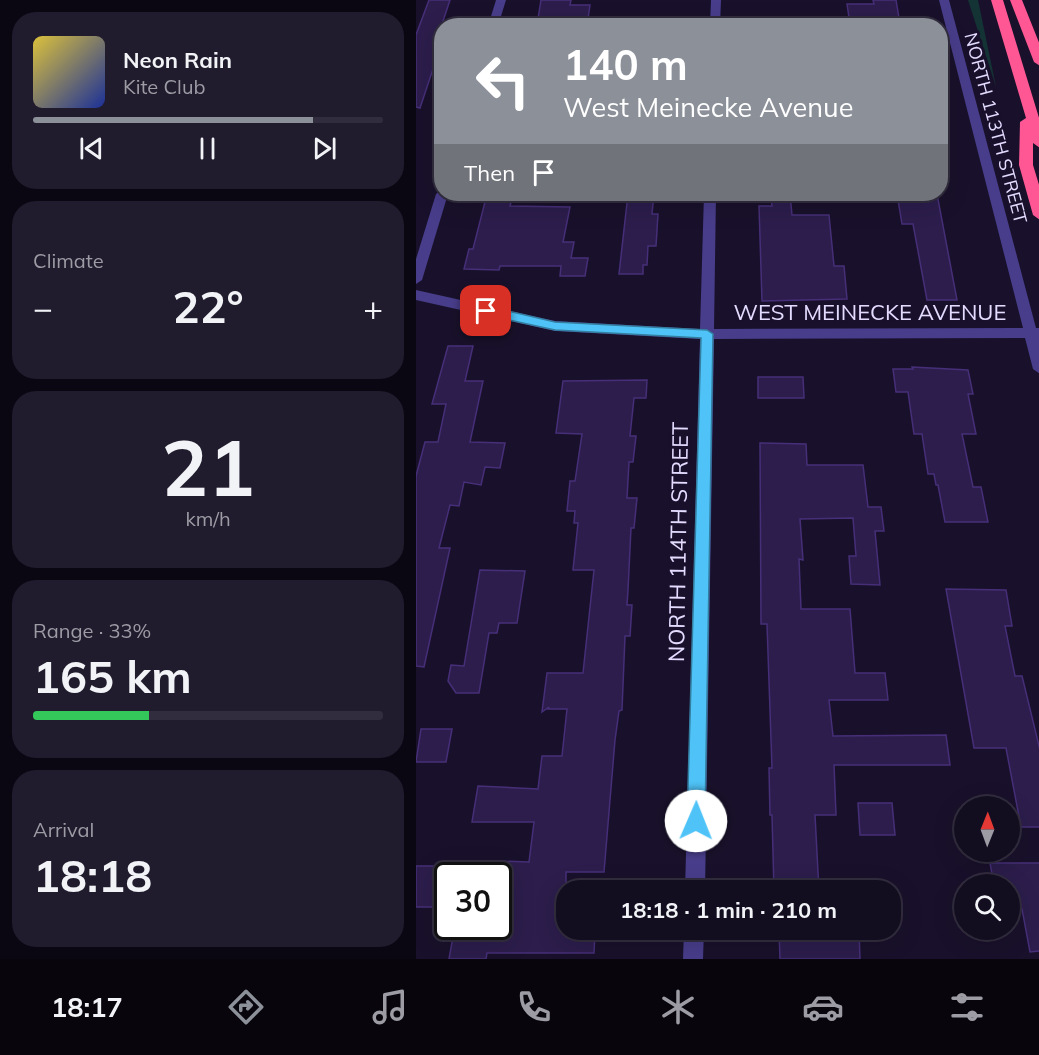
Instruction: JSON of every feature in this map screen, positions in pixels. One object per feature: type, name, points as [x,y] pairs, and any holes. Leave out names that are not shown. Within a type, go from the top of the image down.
[{"type":"highway","points":[[997,0],[1040,144]]},
{"type":"highway","points":[[1016,0],[1040,62]]},
{"type":"highway","points":[[1028,108],[1026,165],[1040,215]]},
{"type":"street","points":[[495,18],[501,0]]},
{"type":"street","points":[[715,18],[716,0]]},
{"type":"street","name":"NORTH 113TH STREET","points":[[944,0],[1035,333],[1040,369]]},
{"type":"street","points":[[416,280],[440,201]]},
{"type":"street","name":"NORTH 114TH STREET","points":[[695,880],[710,201]]},
{"type":"street","name":"WEST MEINECKE AVENUE","points":[[416,296],[555,326],[707,334],[1035,333]]},
{"type":"street","points":[[693,959],[694,940]]},
{"type":"green space","points":[[968,0],[978,0],[996,87]]},
{"type":"building","points":[[429,0],[450,0],[444,18],[434,18],[434,66],[420,108],[416,107],[416,35]]},
{"type":"building","points":[[541,0],[571,0],[570,5],[590,5],[588,18],[538,18]]},
{"type":"building","points":[[873,0],[896,0],[899,18],[849,18],[847,4],[874,4]]},
{"type":"building","points":[[485,201],[511,201],[510,206],[570,207],[563,242],[574,242],[571,258],[588,258],[585,276],[560,276],[561,266],[500,266],[499,270],[464,269],[469,249],[473,249]]},
{"type":"building","points":[[627,201],[653,201],[652,214],[658,214],[656,246],[648,246],[647,265],[643,265],[643,274],[619,274]]},
{"type":"building","points":[[772,201],[791,201],[792,215],[829,215],[834,266],[844,266],[847,299],[762,301],[759,206],[772,206]]},
{"type":"building","points":[[898,201],[938,201],[957,300],[927,300],[913,224],[902,224]]},
{"type":"building","points":[[448,346],[473,346],[465,381],[483,381],[470,442],[505,443],[500,468],[485,467],[481,485],[464,482],[459,506],[450,505],[439,548],[450,548],[424,667],[416,666],[416,476],[425,442],[438,442],[446,404],[432,404]]},
{"type":"building","points":[[912,367],[968,370],[973,394],[968,394],[976,434],[962,434],[973,487],[981,487],[988,522],[945,522],[938,485],[936,485],[934,474],[928,474],[922,434],[914,434],[908,392],[896,392],[893,369],[913,369]]},
{"type":"building","points":[[758,377],[803,377],[804,398],[758,398]]},
{"type":"building","points":[[647,380],[646,398],[634,398],[630,436],[636,436],[633,462],[629,462],[627,498],[637,498],[634,528],[631,528],[627,605],[632,605],[630,636],[625,636],[622,710],[619,711],[615,740],[604,872],[566,872],[566,880],[556,880],[556,940],[595,940],[594,953],[487,953],[486,959],[449,959],[452,940],[512,940],[512,862],[498,861],[529,862],[534,822],[472,822],[478,786],[538,789],[542,756],[562,756],[567,709],[548,709],[549,707],[542,712],[547,673],[583,673],[594,570],[573,570],[578,523],[574,523],[575,511],[567,511],[570,481],[575,481],[582,434],[556,433],[563,381]]},
{"type":"building","points":[[760,443],[806,444],[807,465],[863,465],[868,507],[881,507],[884,531],[875,531],[880,585],[851,584],[849,556],[856,556],[853,518],[800,519],[803,560],[799,559],[801,609],[850,609],[855,673],[885,673],[888,700],[829,700],[833,736],[946,735],[950,765],[834,765],[836,815],[815,815],[818,880],[774,880],[772,815],[770,815],[769,768],[772,768],[767,624],[761,624]]},
{"type":"building","points":[[480,570],[525,571],[517,623],[499,623],[497,633],[489,633],[479,693],[456,693],[448,681],[451,665],[464,666]]},
{"type":"building","points":[[946,589],[1006,590],[1012,626],[1005,626],[1015,676],[1022,676],[1040,750],[1040,827],[1021,827],[1020,796],[1015,796],[1006,748],[974,748]]},
{"type":"building","points":[[421,729],[452,729],[446,762],[416,762]]},
{"type":"building","points":[[858,803],[892,803],[895,835],[860,835]]},
{"type":"building","points":[[990,863],[1040,863],[1040,951],[1030,952],[1022,909],[1020,909],[1020,874],[992,874]]},
{"type":"building","points":[[416,866],[434,866],[434,907],[416,907]]},
{"type":"building","points":[[779,940],[859,940],[860,959],[780,959]]},
{"type":"route","points":[[486,311],[555,326],[707,334],[696,821]]}]
